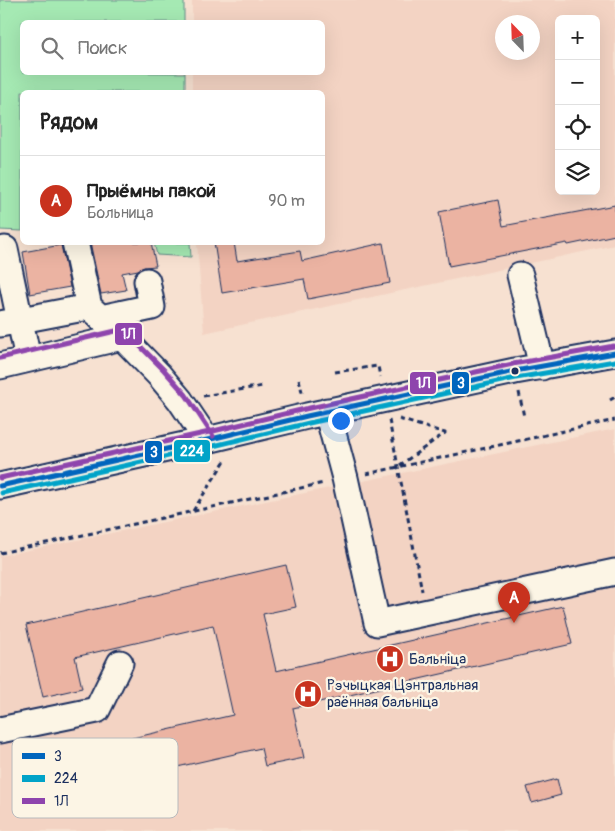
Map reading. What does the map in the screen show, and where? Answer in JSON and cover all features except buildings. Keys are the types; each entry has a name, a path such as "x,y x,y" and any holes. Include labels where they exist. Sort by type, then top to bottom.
{"street":[{"path":"76,245 95,312 159,375 180,400 207,440"},
{"path":"5,249 10,322 28,359"},
{"path":"520,275 542,367"},
{"path":"10,322 152,307 147,280"},
{"path":"0,366 122,337"},
{"path":"0,486 385,399 515,371 615,353"},
{"path":"327,412 346,478 377,623 615,572"},
{"path":"0,730 97,710 120,663"}],"path":[{"path":"335,372 378,366 423,596"},
{"path":"180,400 263,386"},
{"path":"610,400 615,397"},
{"path":"0,553 615,420"}],"shaded area":[{"path":"192,0 615,0 615,245 204,333 197,245 325,245 325,90 192,90 192,75 325,75 325,20 192,20"},
{"name":"Рэчыцкая Цэнтральная раённая бальніца","path":"615,429 615,831 0,831 0,556"}],"green space":[{"path":"0,0 184,0 184,20 20,20 20,75 185,75 185,90 20,90 20,231 0,230"},
{"path":"154,245 190,245 191,257 157,255"}],"transit line":[{"name":"1Л","path":"0,358 124,330 186,395 213,436"},
{"name":"1Л","path":"0,478 513,364 614,346"},
{"name":"3","path":"0,486 515,371 615,353"},
{"name":"224","path":"2,493 516,378 615,361"}],"place":[{"name":"Прыёмны пакой","path":"514,623"},
{"name":"Бальніца","path":"390,659"},
{"name":"Рэчыцкая Цэнтральная раённая бальніца","path":"308,694"}]}
